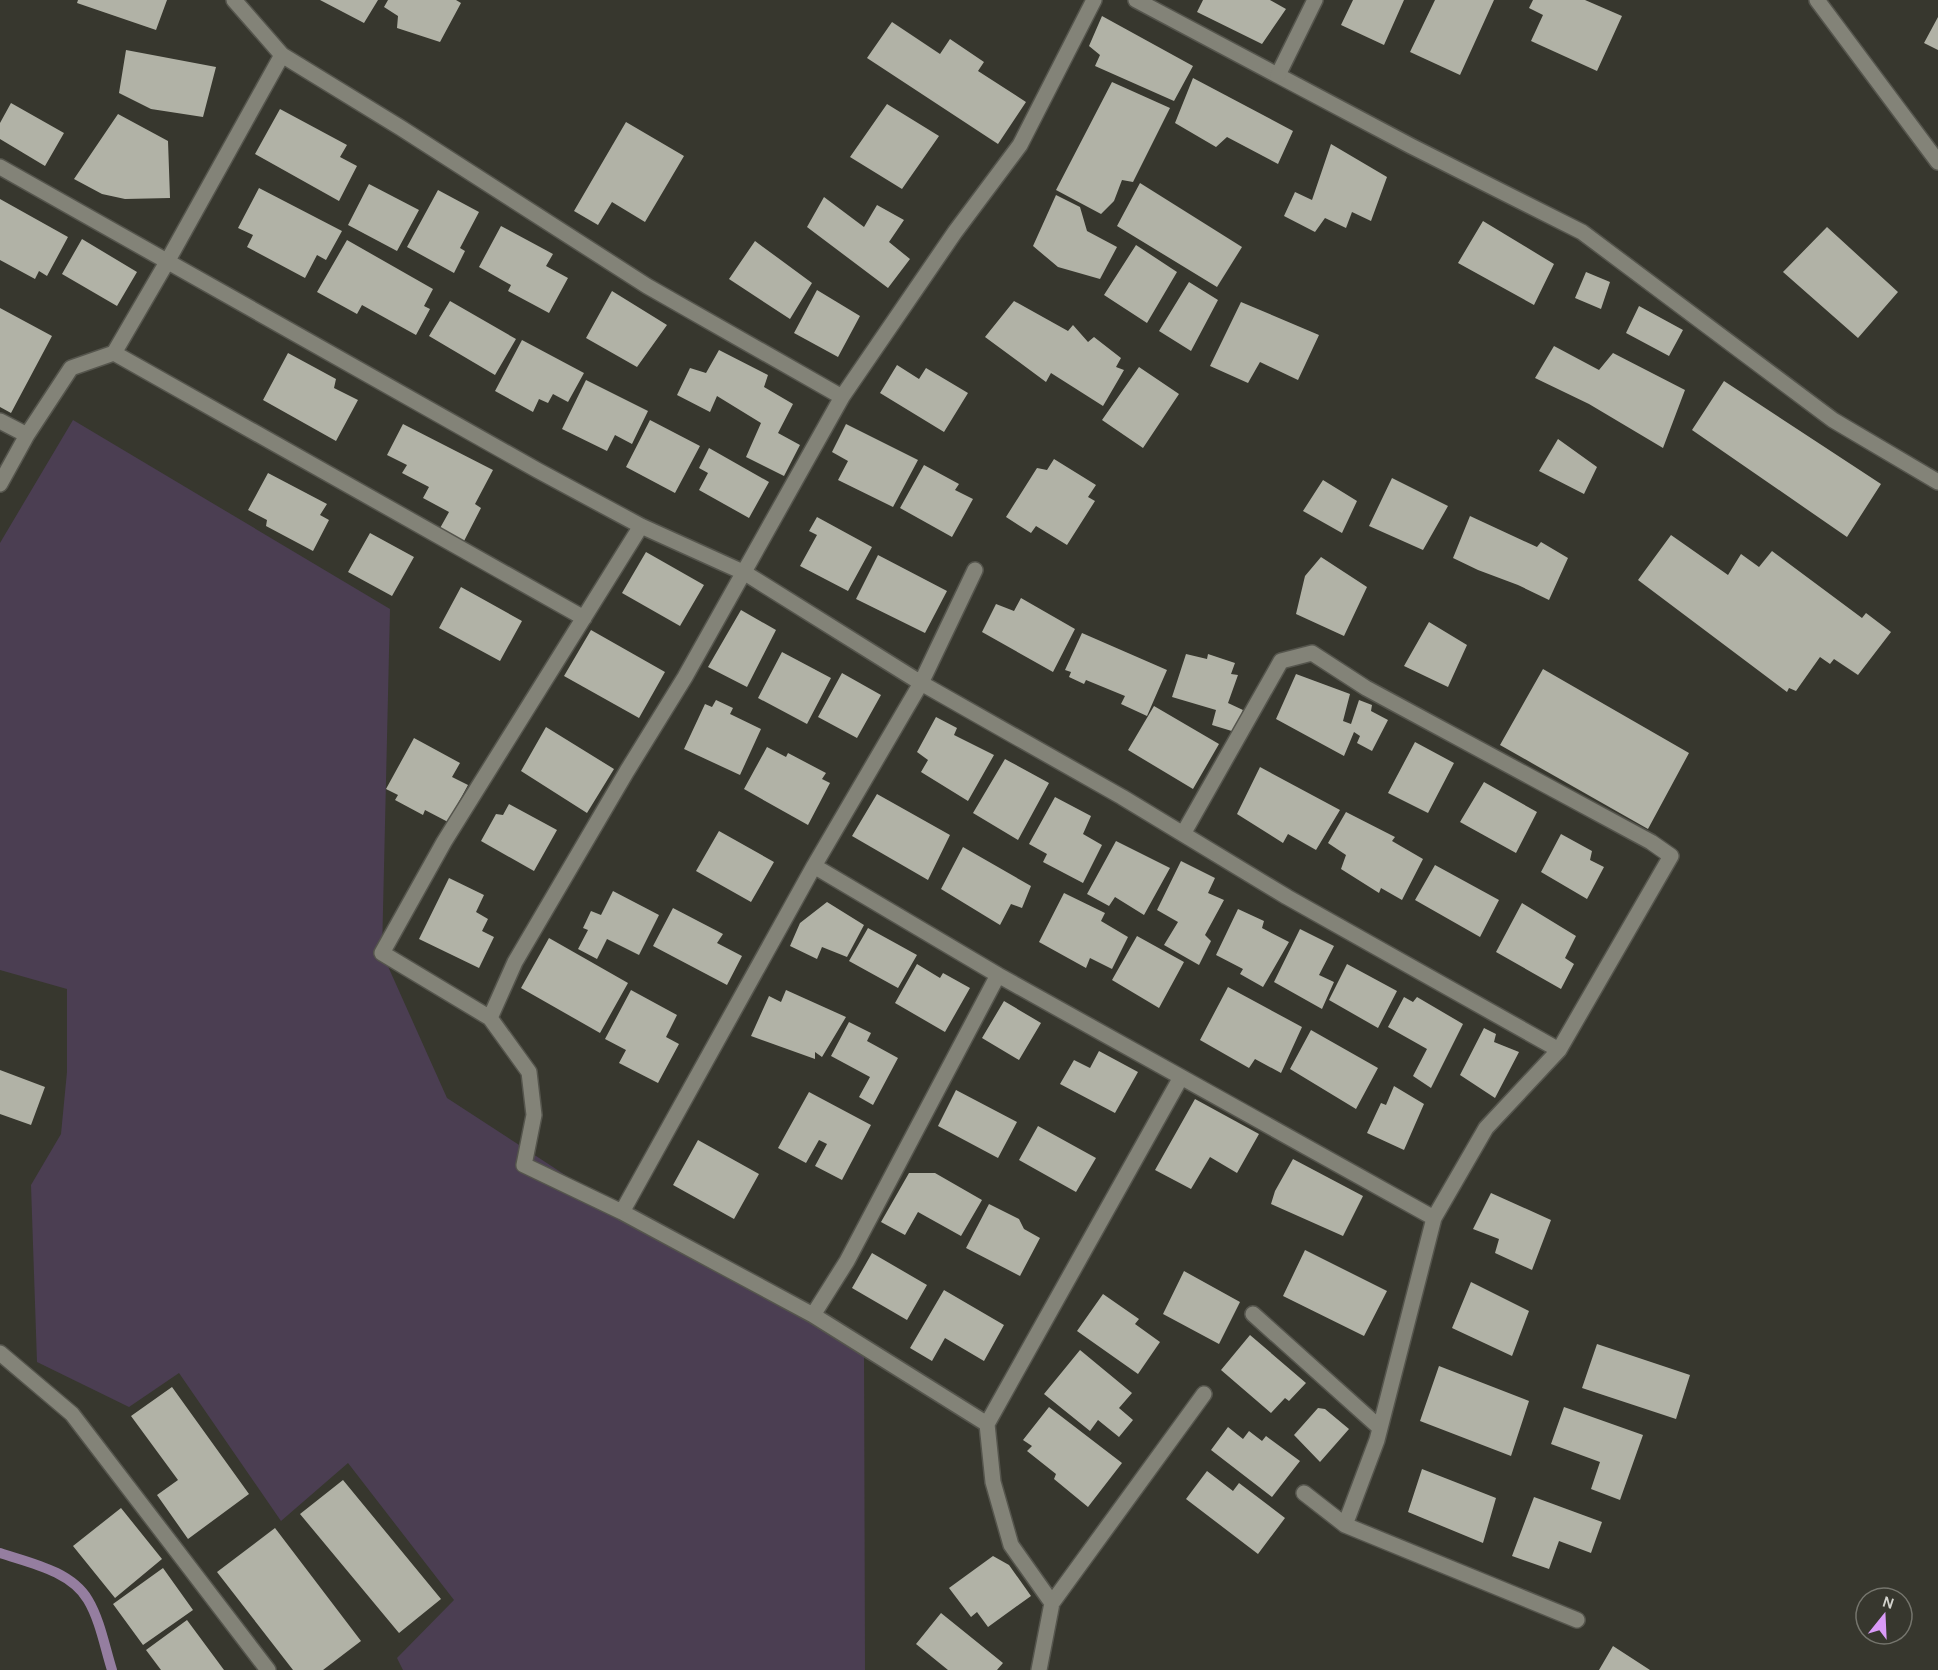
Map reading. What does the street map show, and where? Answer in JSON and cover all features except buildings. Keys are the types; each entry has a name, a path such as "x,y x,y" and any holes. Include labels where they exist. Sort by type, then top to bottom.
{"street":[{"path":"234,0 282,55 401,128 647,286 843,397"},
{"path":"490,1018 514,962 685,677 843,397 955,232 1020,145 1094,0"},
{"path":"1136,0 1411,146 1582,232 1833,420 1938,482"},
{"path":"1278,75 1315,0"},
{"path":"1817,0 1938,162"},
{"path":"0,484 27,435 71,368 114,353 282,55"},
{"path":"0,167 537,470 641,526 745,573 921,683 1122,797 1287,897 1559,1050"},
{"path":"114,353 584,618"},
{"path":"0,421 27,435"},
{"path":"641,526 444,842 382,952 490,1018 529,1072 534,1115 524,1165 622,1212 813,1316 987,1424"},
{"path":"622,1212 814,866 921,683 975,570"},
{"path":"1183,834 1281,661 1312,653 1366,688 1651,842 1671,856 1559,1050 1486,1128 1434,1218 1380,1428 1345,1525"},
{"path":"814,866 1180,1079 1434,1218"},
{"path":"813,1316 847,1261 998,975"},
{"path":"1052,1603 1011,1545 993,1482 987,1424 1180,1079"},
{"path":"1253,1314 1380,1428"},
{"path":"0,1353 72,1414 268,1670"},
{"path":"1039,1670 1052,1603 1204,1394"},
{"path":"1305,1493 1345,1525 1577,1620"}],"shaded area":[{"path":"73,420 390,609 382,953 447,1098 622,1212 864,1347 865,1670 403,1670 397,1658 454,1600 348,1463 281,1521 179,1373 129,1407 37,1362 31,1185 61,1134 67,1072 67,989 0,970 0,543"}],"waterway":[{"path":"0,1553 49,1569 81,1590 96,1616 112,1670"}]}
